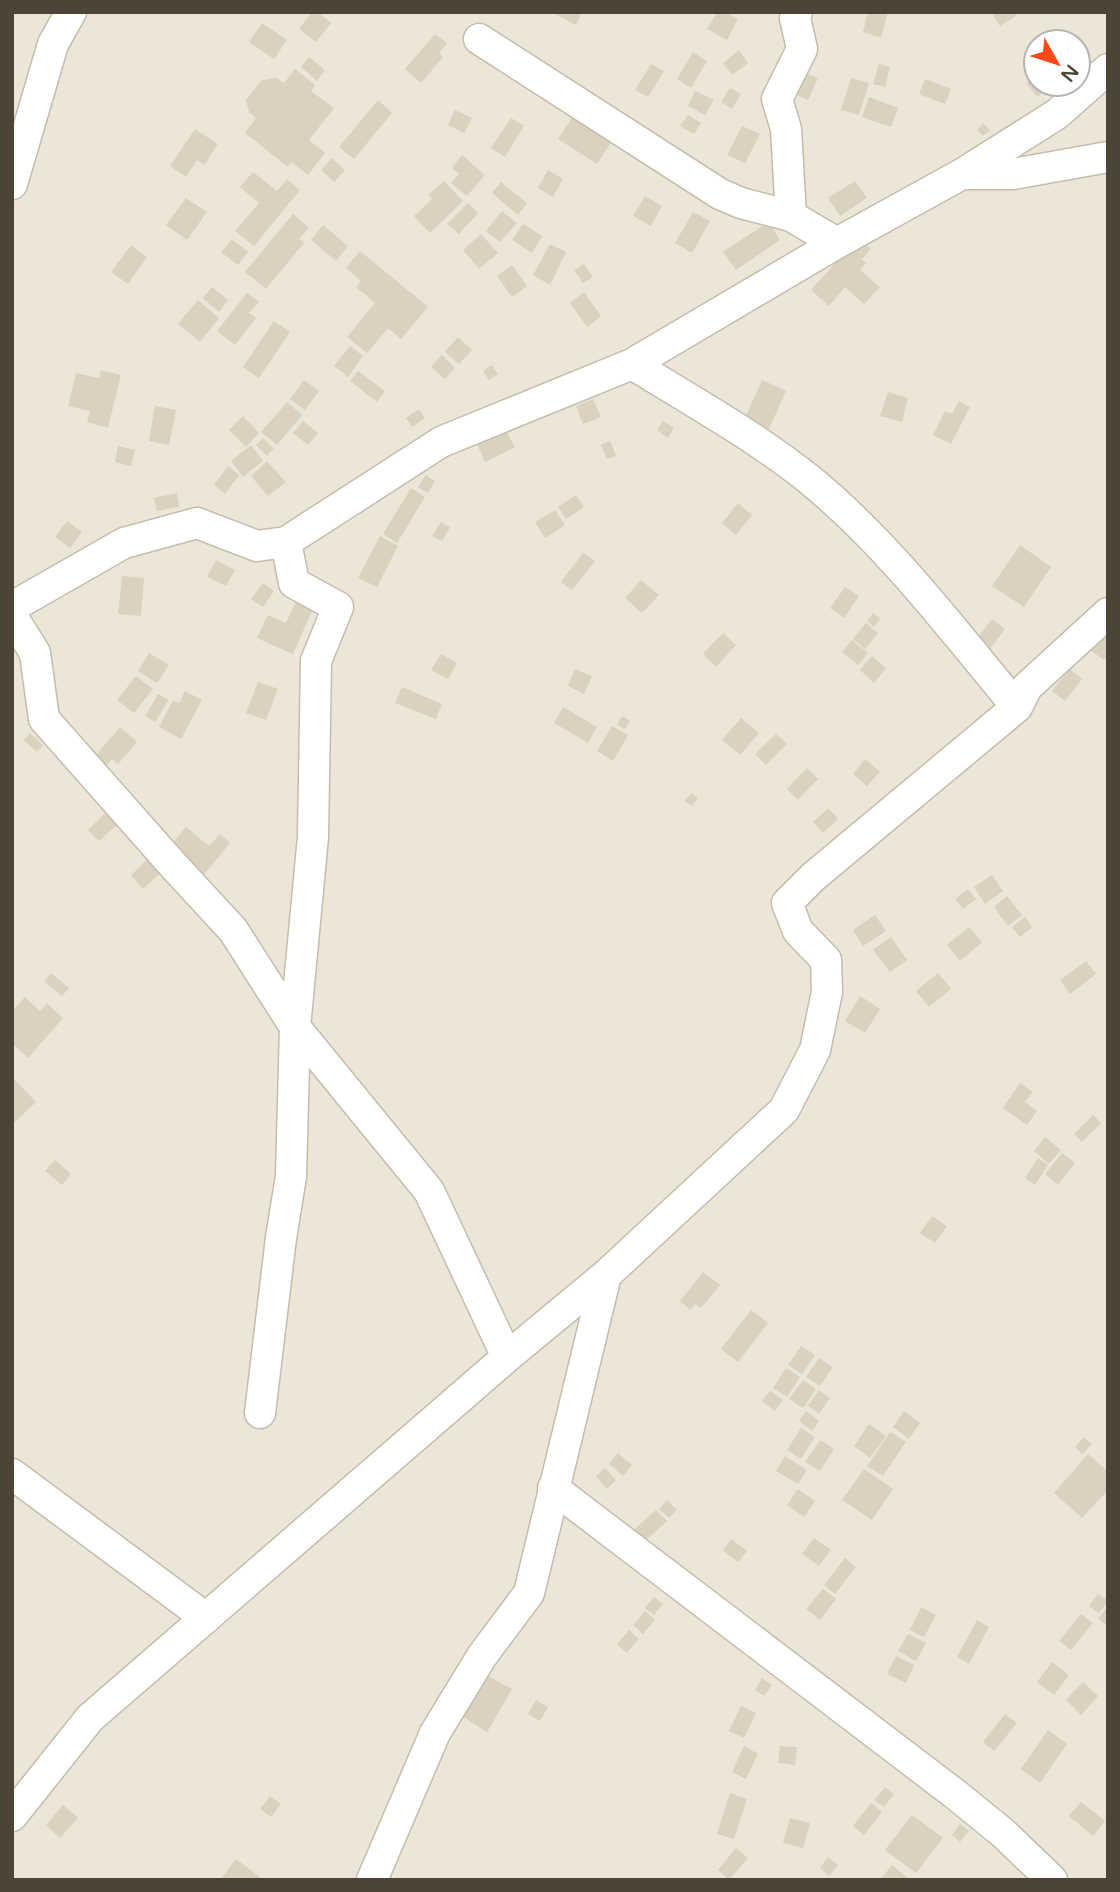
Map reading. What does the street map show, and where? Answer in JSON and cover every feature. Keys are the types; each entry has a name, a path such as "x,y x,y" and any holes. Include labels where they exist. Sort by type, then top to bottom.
{"street":[{"path":"12,184 53,44 71,12"},
{"path":"790,216 786,129 777,99 802,49 795,19 797,12"},
{"path":"479,39 720,194 741,203 790,216 837,243"},
{"path":"12,607 124,543 197,523 257,545 286,542 441,442 632,364 837,243 962,174 1057,114 1108,69"},
{"path":"962,174 1013,174 1108,156"},
{"path":"632,364 751,438 809,480 861,527 1017,707"},
{"path":"260,1413 281,1238 292,1176 295,1027 313,837 316,661 338,607 294,583 286,542"},
{"path":"12,1816 90,1718 507,1357 606,1275 784,1110 815,1050 827,992 825,960 798,931 787,903 823,869 1017,707 1027,687 1108,613"},
{"path":"12,617 35,653 44,719 233,930 295,1027 429,1191 507,1357"},
{"path":"372,1880 435,1734 482,1656 529,1593 606,1275"},
{"path":"12,1474 206,1618"},
{"path":"553,1488 955,1794 1003,1833 1052,1880"}],"shaded area":[{"path":"12,12 1108,12 1108,1880 12,1880"}],"building":[{"path":"312,12 318,12 331,23 316,42 299,29"},
{"path":"551,12 582,12 576,25"},
{"path":"717,12 725,12 738,19 727,40 707,29"},
{"path":"868,12 888,12 881,38 863,32"},
{"path":"991,12 1014,12 1016,16 1000,26"},
{"path":"262,23 287,40 274,59 249,42"},
{"path":"435,34 447,43 439,53 443,57 421,83 405,69"},
{"path":"739,50 748,63 732,75 723,63"},
{"path":"693,52 707,61 691,88 677,79"},
{"path":"309,57 325,70 317,81 301,67"},
{"path":"651,64 664,71 648,97 635,90"},
{"path":"879,64 890,67 885,87 873,84"},
{"path":"295,69 315,85 311,91 334,108 309,140 325,153 308,175 291,162 288,167 245,133 256,118 249,112 246,100 262,80 277,78 284,83"},
{"path":"802,71 818,78 808,100 792,93"},
{"path":"851,78 869,83 859,115 841,110"},
{"path":"925,79 951,89 945,104 919,94"},
{"path":"730,88 741,94 732,109 721,102"},
{"path":"695,91 714,100 705,115 688,106"},
{"path":"869,97 898,108 891,127 862,117"},
{"path":"378,100 392,113 354,159 339,147"},
{"path":"455,110 472,118 464,133 448,125"},
{"path":"688,115 701,123 694,134 680,126"},
{"path":"573,116 612,141 597,164 558,139"},
{"path":"511,118 524,126 505,157 491,148"},
{"path":"983,123 990,130 983,136 977,130"},
{"path":"742,126 760,134 745,163 727,155"},
{"path":"195,129 218,144 204,165 197,160 186,177 170,166"},
{"path":"462,155 485,175 467,196 451,183 459,174 452,168"},
{"path":"332,158 345,170 334,182 321,170"},
{"path":"548,170 563,179 553,197 538,188"},
{"path":"253,172 277,191 287,179 300,190 254,246 235,231 259,203 240,187"},
{"path":"444,181 463,201 430,233 414,216 432,199 428,195"},
{"path":"855,181 867,198 840,216 828,198"},
{"path":"501,182 527,203 518,215 492,193"},
{"path":"645,196 662,206 651,226 633,216"},
{"path":"186,198 207,212 187,240 166,225"},
{"path":"468,203 478,213 459,234 447,224"},
{"path":"502,211 517,223 500,242 486,231"},
{"path":"693,212 710,221 692,253 675,243"},
{"path":"293,214 309,228 299,239 304,243 266,289 245,272"},
{"path":"768,222 780,240 736,270 723,252"},
{"path":"523,224 542,236 532,253 512,240"},
{"path":"323,225 348,246 336,261 311,240"},
{"path":"481,234 498,253 479,269 463,250"},
{"path":"858,238 871,249 862,259 866,263 860,270 880,287 864,304 845,287 829,306 811,290"},
{"path":"232,239 248,252 238,265 221,252"},
{"path":"550,244 566,252 550,285 533,275"},
{"path":"131,245 147,257 128,284 111,272"},
{"path":"360,251 428,307 401,339 388,328 367,353 347,337 375,303 356,287 361,281 346,268"},
{"path":"584,264 593,277 583,283 574,270"},
{"path":"512,265 527,286 512,297 497,276"},
{"path":"212,287 228,300 219,312 203,298"},
{"path":"584,292 601,316 587,327 570,303"},
{"path":"247,293 259,302 249,313 256,318 235,345 217,331"},
{"path":"198,300 219,318 200,342 178,324"},
{"path":"274,321 290,332 259,378 243,367"},
{"path":"458,337 472,350 459,364 445,352"},
{"path":"350,346 363,356 348,377 334,366"},
{"path":"442,355 455,368 445,379 431,367"},
{"path":"492,365 498,374 489,380 483,371"},
{"path":"101,370 121,375 108,428 87,422 90,411 68,406 76,373 99,378"},
{"path":"358,371 385,391 377,402 350,381"},
{"path":"304,380 319,391 305,410 290,399"},
{"path":"762,380 786,391 769,429 745,418"},
{"path":"888,392 908,398 902,422 880,416"},
{"path":"593,399 601,417 583,424 576,406"},
{"path":"959,401 970,407 951,444 933,435 945,411 952,414"},
{"path":"287,402 302,415 277,445 261,432"},
{"path":"155,406 176,410 169,445 149,441"},
{"path":"419,409 425,418 412,427 406,418"},
{"path":"243,416 259,433 246,447 229,430"},
{"path":"303,421 318,433 308,445 293,433"},
{"path":"663,421 674,428 668,438 657,430"},
{"path":"505,429 515,447 485,462 476,442"},
{"path":"263,438 274,449 267,456 256,445"},
{"path":"610,441 616,456 607,459 601,445"},
{"path":"251,445 263,461 243,477 231,461"},
{"path":"118,446 135,450 131,466 115,462"},
{"path":"267,461 286,482 268,496 251,476"},
{"path":"228,466 239,475 225,494 214,485"},
{"path":"426,475 435,481 428,493 418,487"},
{"path":"411,488 425,497 397,543 383,534"},
{"path":"177,493 179,507 157,511 154,498"},
{"path":"576,495 584,507 566,519 558,507"},
{"path":"738,503 752,515 736,535 722,523"},
{"path":"555,510 565,525 545,538 535,522"},
{"path":"67,521 82,532 70,548 55,537"},
{"path":"441,522 450,527 442,541 432,536"},
{"path":"380,536 398,546 377,587 358,578"},
{"path":"1020,545 1051,567 1024,607 992,586"},
{"path":"583,553 595,561 572,590 561,582"},
{"path":"216,560 235,570 226,586 207,577"},
{"path":"122,576 144,578 141,616 118,614"},
{"path":"641,580 659,595 642,613 625,598"},
{"path":"263,583 274,591 263,607 251,599"},
{"path":"845,587 859,596 844,618 830,608"},
{"path":"296,601 313,609 293,654 257,638 268,615 286,623"},
{"path":"873,613 880,619 874,627 867,621"},
{"path":"992,619 1005,629 990,649 976,640"},
{"path":"866,623 878,633 865,649 853,639"},
{"path":"1108,625 1108,655 1104,660 1090,650"},
{"path":"723,633 736,645 716,667 703,654"},
{"path":"852,640 868,653 858,665 842,652"},
{"path":"149,653 169,665 157,683 138,671"},
{"path":"441,654 457,663 448,679 431,670"},
{"path":"872,656 886,668 874,683 860,670"},
{"path":"575,669 592,676 584,694 568,686"},
{"path":"1070,669 1082,679 1065,701 1052,691"},
{"path":"136,676 153,689 134,713 117,700"},
{"path":"258,682 278,689 266,720 246,713"},
{"path":"402,687 442,704 436,719 395,703"},
{"path":"185,691 202,700 181,739 159,727 173,700 179,703"},
{"path":"158,694 169,700 155,722 145,716"},
{"path":"563,707 597,727 588,743 554,723"},
{"path":"622,716 630,721 625,729 617,725"},
{"path":"741,718 759,733 740,755 722,740"},
{"path":"612,726 628,735 613,761 597,751"},
{"path":"120,727 137,742 118,764 112,759 101,772 90,762"},
{"path":"30,733 43,745 37,752 24,740"},
{"path":"776,734 787,744 766,765 755,754"},
{"path":"865,759 880,772 867,786 853,774"},
{"path":"807,768 818,779 798,800 787,789"},
{"path":"691,793 698,798 692,806 685,801"},
{"path":"110,808 122,820 99,841 88,830"},
{"path":"828,808 838,819 823,833 813,822"},
{"path":"186,827 209,846 220,834 230,843 203,876 169,847"},
{"path":"154,853 167,867 143,889 131,875"},
{"path":"992,875 1003,891 985,904 974,887"},
{"path":"968,889 976,899 963,909 955,899"},
{"path":"1007,896 1022,915 1008,926 994,907"},
{"path":"875,915 886,931 863,946 853,930"},
{"path":"1025,917 1032,927 1020,937 1012,927"},
{"path":"969,927 982,942 960,961 947,945"},
{"path":"891,937 907,960 890,972 873,950"},
{"path":"1086,961 1096,974 1070,994 1060,980"},
{"path":"51,973 69,988 62,996 44,981"},
{"path":"938,973 951,989 929,1007 916,991"},
{"path":"860,996 880,1009 865,1033 845,1021"},
{"path":"25,997 40,1011 47,1003 63,1018 28,1058 12,1043 12,1011"},
{"path":"12,1077 36,1102 15,1122 12,1119"},
{"path":"1020,1083 1033,1092 1025,1102 1037,1111 1027,1125 1003,1108"},
{"path":"1093,1115 1101,1123 1082,1142 1074,1134"},
{"path":"1045,1137 1061,1150 1049,1164 1034,1151"},
{"path":"1062,1153 1075,1163 1058,1185 1045,1174"},
{"path":"1038,1158 1048,1165 1035,1185 1025,1178"},
{"path":"55,1160 71,1174 62,1185 45,1171"},
{"path":"932,1216 947,1226 935,1243 920,1233"},
{"path":"703,1272 720,1285 701,1308 695,1304 690,1310 680,1301"},
{"path":"751,1310 768,1323 738,1362 721,1349"},
{"path":"801,1346 815,1355 802,1374 788,1365"},
{"path":"819,1358 833,1367 820,1386 806,1377"},
{"path":"786,1368 800,1377 787,1397 773,1388"},
{"path":"803,1380 816,1389 803,1408 789,1399"},
{"path":"819,1390 830,1398 819,1414 808,1406"},
{"path":"770,1391 783,1400 775,1411 762,1401"},
{"path":"806,1411 819,1421 812,1431 799,1421"},
{"path":"904,1411 920,1423 909,1439 893,1427"},
{"path":"869,1424 886,1436 870,1458 854,1446"},
{"path":"801,1428 815,1437 801,1459 787,1450"},
{"path":"890,1432 906,1442 883,1476 867,1466"},
{"path":"1084,1437 1092,1444 1083,1454 1075,1447"},
{"path":"820,1440 834,1449 820,1471 805,1462"},
{"path":"618,1453 632,1465 623,1476 609,1464"},
{"path":"1088,1454 1108,1472 1108,1490 1082,1518 1054,1493"},
{"path":"785,1456 807,1470 798,1484 776,1471"},
{"path":"605,1468 616,1480 607,1489 596,1476"},
{"path":"864,1469 893,1489 872,1520 842,1500"},
{"path":"798,1489 815,1501 804,1517 787,1505"},
{"path":"667,1500 677,1510 669,1518 659,1509"},
{"path":"656,1510 667,1521 646,1540 635,1529"},
{"path":"814,1538 831,1550 819,1566 802,1554"},
{"path":"731,1539 747,1551 738,1562 723,1550"},
{"path":"845,1558 856,1567 835,1594 824,1585"},
{"path":"823,1589 836,1599 820,1620 806,1609"},
{"path":"1098,1594 1108,1601 1099,1613 1089,1606"},
{"path":"654,1597 663,1604 654,1615 645,1608"},
{"path":"1108,1606 1108,1626 1098,1619"},
{"path":"921,1607 936,1615 924,1637 910,1630"},
{"path":"645,1611 655,1620 643,1634 633,1625"},
{"path":"1081,1614 1093,1623 1071,1650 1059,1641"},
{"path":"977,1620 989,1627 969,1664 957,1657"},
{"path":"629,1630 639,1639 627,1653 617,1644"},
{"path":"908,1634 926,1643 916,1661 898,1651"},
{"path":"896,1656 914,1665 906,1683 887,1674"},
{"path":"1052,1662 1069,1675 1054,1695 1037,1682"},
{"path":"488,1676 512,1689 487,1732 463,1717"},
{"path":"762,1678 772,1685 764,1696 755,1690"},
{"path":"1083,1682 1098,1696 1081,1715 1066,1700"},
{"path":"536,1700 548,1707 540,1721 528,1714"},
{"path":"741,1706 756,1713 744,1738 729,1731"},
{"path":"1005,1714 1017,1723 994,1751 983,1742"},
{"path":"1048,1730 1067,1744 1040,1783 1021,1769"},
{"path":"744,1746 758,1754 746,1779 732,1772"},
{"path":"780,1746 797,1747 795,1765 778,1763"},
{"path":"885,1787 894,1794 884,1807 874,1800"},
{"path":"730,1793 747,1799 734,1839 717,1834"},
{"path":"270,1796 281,1804 271,1817 260,1809"},
{"path":"1081,1802 1105,1821 1093,1836 1069,1816"},
{"path":"871,1803 882,1812 864,1835 853,1826"},
{"path":"63,1805 78,1818 60,1838 46,1825"},
{"path":"912,1815 943,1838 916,1873 885,1850"},
{"path":"790,1818 810,1823 803,1848 783,1843"},
{"path":"960,1824 969,1831 960,1842 952,1835"},
{"path":"736,1848 748,1858 729,1880 718,1870"},
{"path":"828,1857 838,1865 829,1876 820,1868"},
{"path":"236,1859 264,1880 220,1880"},
{"path":"892,1865 910,1880 880,1880"}]}
